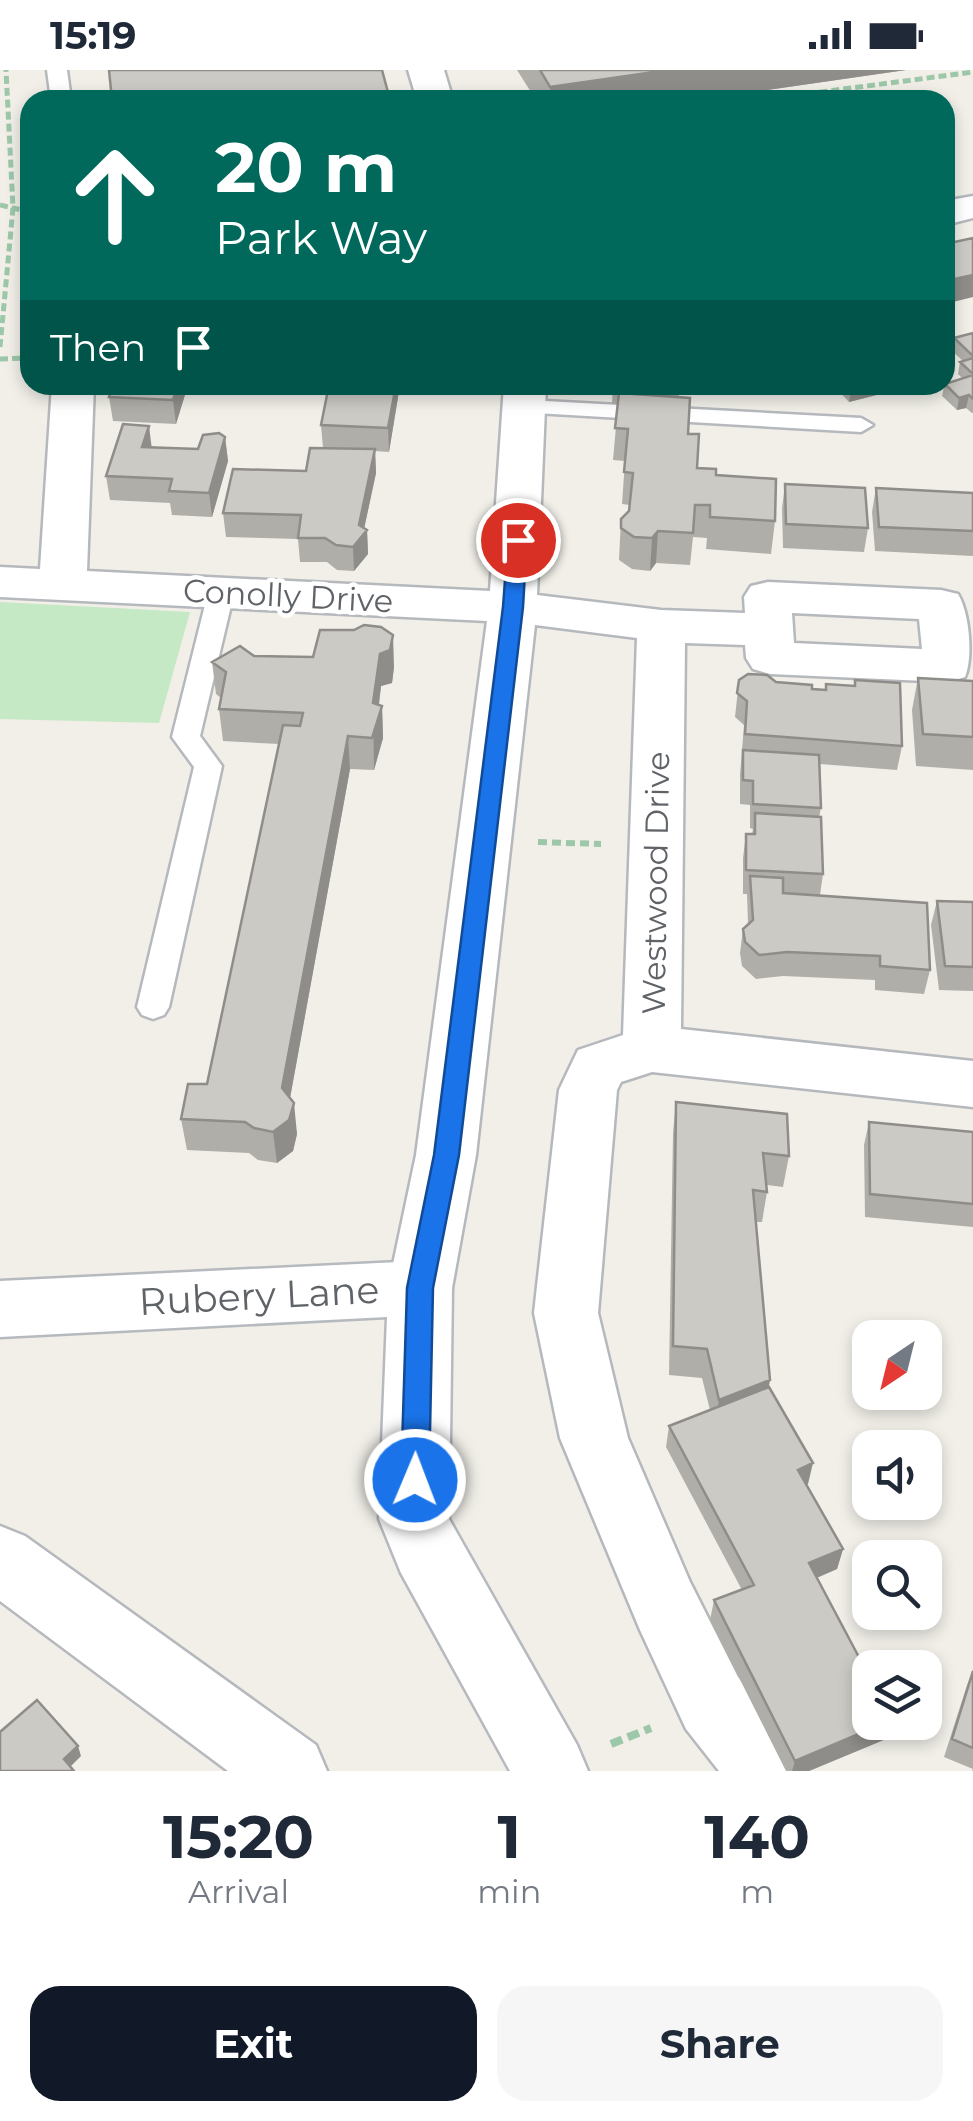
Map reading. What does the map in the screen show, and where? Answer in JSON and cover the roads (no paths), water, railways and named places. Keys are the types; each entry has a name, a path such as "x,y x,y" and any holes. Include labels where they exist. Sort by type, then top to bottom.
{"street":[{"path":"63,585 73,395"},
{"path":"420,1288 446,1155 513,607 525,396"},
{"name":"Conolly Drive","path":"0,582 513,607"},
{"path":"513,607 661,626 769,630"},
{"name":"Westwood Drive","path":"661,626 652,1048 599,1066 588,1090 566,1312 594,1438 664,1606 712,1702 766,1771"},
{"path":"652,1048 973,1084"},
{"name":"Rubery Lane","path":"0,1308 420,1288 414,1518 426,1550 550,1770"},
{"path":"0,1559 290,1771"}],"lane":[{"path":"525,396 861,425"},
{"path":"153,1007 208,766 186,737 221,593"}]}
